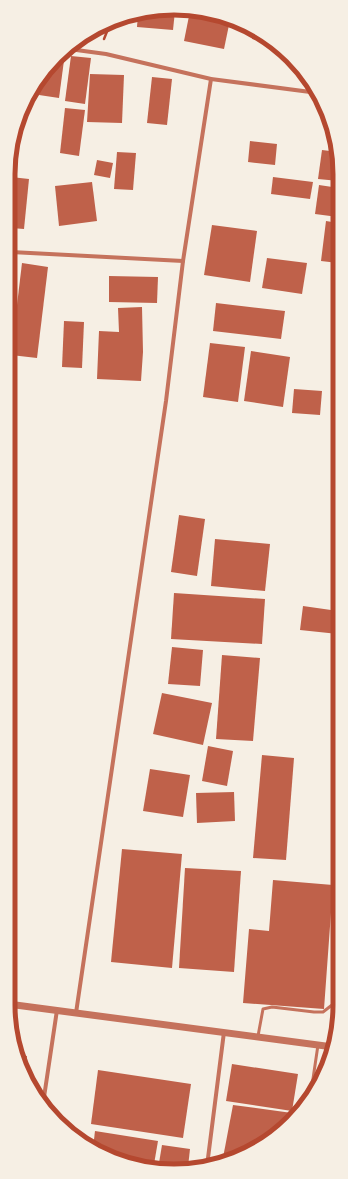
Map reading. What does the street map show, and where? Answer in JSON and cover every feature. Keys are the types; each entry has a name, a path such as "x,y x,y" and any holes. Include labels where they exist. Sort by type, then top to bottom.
{"street":[{"path":"76,49 106,54 211,79 309,90"},
{"path":"76,1013 166,401 183,261 211,79"},
{"path":"15,252 183,261"},
{"path":"15,1005 328,1046"},
{"path":"44,1096 57,1010"},
{"path":"208,1158 224,1032"}],"lane":[{"path":"258,1037 263,1008 272,1006 323,1012 333,1004"},
{"path":"312,1083 318,1045"}],"building":[{"path":"175,15 173,30 137,27 138,19 153,16"},
{"path":"189,15 215,20 229,25 224,49 184,41"},
{"path":"253,35 260,41 252,39"},
{"path":"71,56 91,58 85,104 65,101"},
{"path":"64,60 59,98 39,95 40,89 48,77"},
{"path":"90,74 124,75 122,123 87,122"},
{"path":"152,77 172,79 167,125 147,123"},
{"path":"65,108 85,110 79,156 60,153"},
{"path":"250,141 277,144 275,165 248,162"},
{"path":"322,150 332,151 333,180 318,179"},
{"path":"117,152 136,153 133,190 114,189"},
{"path":"97,160 113,163 110,178 94,175"},
{"path":"15,177 29,179 24,229 15,228"},
{"path":"273,177 313,182 310,199 271,194"},
{"path":"92,182 97,221 59,226 55,186"},
{"path":"319,185 333,187 333,216 315,214"},
{"path":"326,221 333,222 333,262 321,261"},
{"path":"212,225 257,231 250,282 204,275"},
{"path":"267,258 307,263 302,294 262,288"},
{"path":"22,263 48,267 37,358 15,355 15,322"},
{"path":"109,276 158,277 157,303 109,302"},
{"path":"216,303 285,311 281,339 213,331"},
{"path":"142,307 143,352 141,381 97,379 99,331 119,332 118,308"},
{"path":"64,321 84,322 82,368 62,367"},
{"path":"210,343 245,347 238,402 203,397"},
{"path":"251,351 290,357 283,407 244,401"},
{"path":"294,389 322,391 320,415 292,413"},
{"path":"179,515 205,519 197,576 171,572"},
{"path":"215,539 270,544 265,591 211,586"},
{"path":"174,593 265,599 262,644 171,639"},
{"path":"303,606 333,610 333,633 300,630"},
{"path":"172,647 203,650 200,686 168,684"},
{"path":"222,655 260,658 253,741 216,739"},
{"path":"162,693 212,703 203,745 153,734"},
{"path":"208,746 233,751 227,786 202,781"},
{"path":"262,755 294,758 286,860 253,858"},
{"path":"150,769 190,775 183,817 143,811"},
{"path":"234,792 235,821 197,823 196,793"},
{"path":"122,849 182,854 172,968 111,962"},
{"path":"185,868 241,871 234,972 179,968"},
{"path":"273,880 333,885 324,1009 243,1003 249,929 269,931"},
{"path":"23,1056 27,1056 26,1064"},
{"path":"232,1064 298,1074 292,1111 226,1101"},
{"path":"98,1070 191,1084 183,1138 91,1124"},
{"path":"233,1105 291,1113 279,1125 254,1143 223,1157"},
{"path":"95,1131 158,1141 154,1163 123,1156 94,1143"},
{"path":"162,1145 190,1149 188,1164 159,1164"}]}
